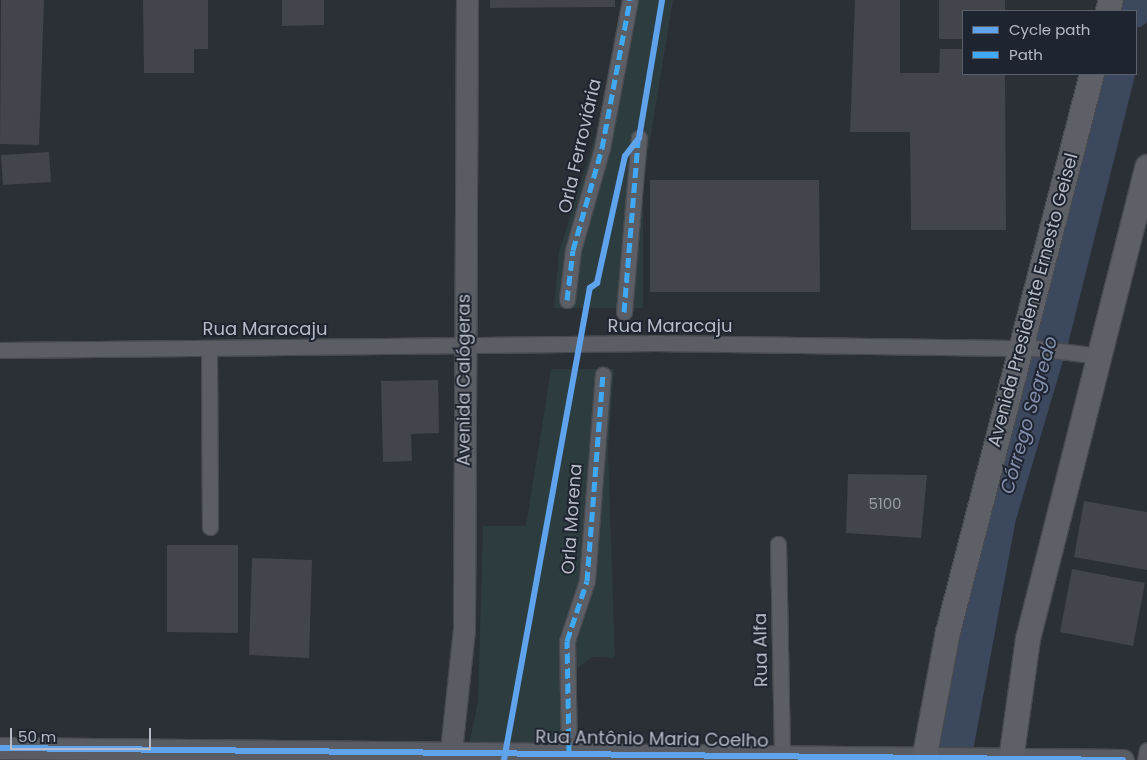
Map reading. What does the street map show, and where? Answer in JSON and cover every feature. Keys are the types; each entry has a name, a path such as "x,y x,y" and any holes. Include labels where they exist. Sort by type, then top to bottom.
{"main road":[{"name":"Avenida Presidente Ernesto Geisel","path":"924,758 948,632 1028,348 1092,75"},
{"path":"1005,758 1028,639 1091,355 1147,167"}],"street":[{"name":"Avenida Calógeras","path":"451,756 464,630 468,0"},
{"name":"Orla Ferroviária","path":"567,300 573,250 602,148 630,0"},
{"path":"624,312 638,138"},
{"name":"Rua Maracaju","path":"0,350 465,347 1028,348 1091,355"},
{"path":"209,348 210,527"},
{"name":"Orla Morena","path":"569,753 567,641 588,581 603,375"},
{"name":"Rua Alfa","path":"778,544 782,756"},
{"name":"Rua Antônio Maria Coelho","path":"0,748 451,756 540,756 569,753 630,757 782,756 924,758 951,756 1123,760"},
{"path":"1145,760 1147,750"}],"shaded area":[{"path":"622,0 673,0 643,182 643,308 554,308 559,252 597,130"},
{"path":"551,369 614,369 608,449 615,658 593,657 573,671 573,719 551,760 466,760 478,701 483,526 526,526"}],"building":[{"path":"1,0 44,0 39,145 0,144"},
{"path":"143,0 208,0 208,49 194,49 194,73 144,73"},
{"path":"282,0 324,0 324,25 282,26"},
{"path":"490,0 615,0 615,7 490,8"},
{"path":"855,0 900,0 900,73 939,73 940,49 962,49 962,75 1005,75 1006,230 911,230 910,132 850,132"},
{"path":"939,0 1005,0 1005,10 962,10 962,39 939,39"},
{"path":"49,152 51,182 3,185 1,155"},
{"path":"650,180 819,180 820,292 650,292"},
{"path":"438,380 439,433 411,434 412,461 383,462 381,381"},
{"path":"848,474 927,475 921,538 846,533"},
{"path":"1084,501 1147,512 1147,570 1074,557"},
{"path":"167,545 238,545 238,633 167,632"},
{"path":"252,558 312,560 309,658 249,655"},
{"path":"1072,569 1145,583 1133,646 1060,632"}],"waterway":[{"name":"Córrego Segredo","path":"1134,10 1137,0"},
{"name":"Córrego Segredo","path":"954,760 999,517 1051,342 1118,75"}],"marked path":[{"path":"567,300 573,250 602,148 630,0"},
{"path":"624,312 638,141"},
{"path":"569,753 567,641 587,581 603,375"}],"cycle path":[{"path":"504,760 590,288 597,283 625,156 639,138 662,0"},
{"path":"0,748 1123,760"}]}
